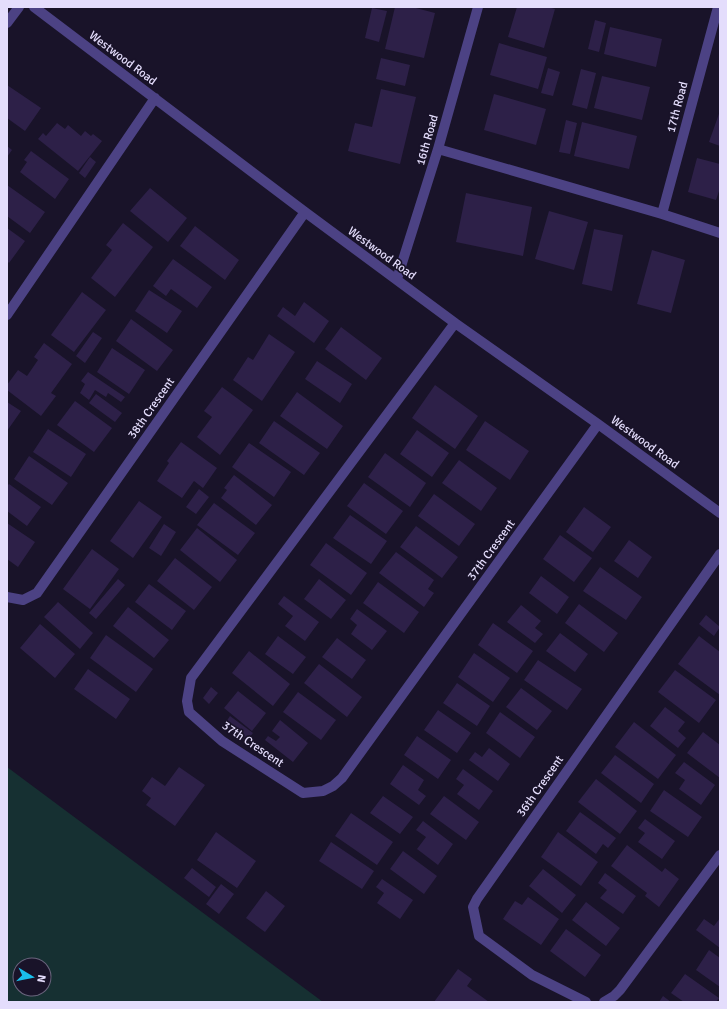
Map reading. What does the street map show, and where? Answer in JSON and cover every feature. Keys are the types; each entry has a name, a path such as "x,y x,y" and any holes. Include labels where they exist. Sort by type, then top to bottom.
{"street":[{"path":"7,23 19,7"},
{"name":"Westwood Road","path":"34,7 305,212 455,323 598,424 720,513"},
{"name":"16th Road","path":"397,279 438,149 478,7"},
{"name":"17th Road","path":"662,214 718,7"},
{"path":"7,315 155,98"},
{"path":"438,149 662,214 720,233"},
{"name":"38th Crescent","path":"7,597 23,600 37,593 305,212"},
{"name":"37th Crescent","path":"455,323 191,678 187,701 189,712 222,741 303,793 323,791 333,786 346,771 598,424"},
{"name":"36th Crescent","path":"586,1002 532,975 479,936 473,907 476,899 720,554"},
{"path":"604,1002 620,990 720,855"}],"green space":[{"path":"7,767 323,1002 7,1002"}],"building":[{"path":"395,7 412,7 435,13 424,58 385,49"},
{"path":"517,7 548,7 555,9 544,48 508,37"},
{"path":"372,8 387,11 379,42 365,38"},
{"path":"595,20 606,23 599,52 588,49"},
{"path":"610,27 662,39 656,67 604,54"},
{"path":"499,43 547,57 538,89 490,75"},
{"path":"381,58 410,65 405,86 376,79"},
{"path":"548,68 560,72 553,96 541,93"},
{"path":"581,69 596,73 587,109 572,105"},
{"path":"602,76 650,87 642,120 594,108"},
{"path":"7,85 41,108 25,131 7,118"},
{"path":"381,89 416,97 400,164 348,151 355,123 372,127"},
{"path":"494,94 546,109 536,145 484,130"},
{"path":"720,111 720,146 709,142"},
{"path":"566,120 577,123 570,154 559,152"},
{"path":"582,122 637,136 629,169 574,156"},
{"path":"57,123 65,129 68,125 81,136 85,131 91,136 93,134 102,141 78,171 38,139 43,133 46,136"},
{"path":"7,146 12,150 7,157"},
{"path":"31,151 69,179 55,199 20,172 27,162 24,160"},
{"path":"90,157 96,162 85,178 79,173"},
{"path":"697,158 720,164 720,188 716,200 688,192"},
{"path":"7,185 45,212 30,233 7,216"},
{"path":"150,188 187,218 168,242 130,211"},
{"path":"466,193 532,207 523,256 456,242"},
{"path":"549,211 588,222 574,270 535,259"},
{"path":"123,223 153,247 115,297 91,278 112,250 106,245"},
{"path":"195,226 239,260 225,280 180,246"},
{"path":"7,228 25,241 9,263 7,261"},
{"path":"594,229 623,235 612,291 582,284"},
{"path":"652,250 685,260 671,313 637,304"},
{"path":"173,259 212,287 197,308 171,289 166,296 153,286"},
{"path":"149,290 182,311 167,333 135,311"},
{"path":"82,292 106,310 74,352 51,335"},
{"path":"304,302 329,321 314,343 277,316 283,307 295,316"},
{"path":"131,319 173,350 157,371 116,341"},
{"path":"341,327 382,358 366,380 325,349"},
{"path":"93,332 102,338 85,363 76,356"},
{"path":"269,334 295,352 262,401 233,380 248,357 253,360"},
{"path":"44,343 72,364 51,393 56,396 41,416 7,390 7,385 18,370 27,376 38,360 34,357"},
{"path":"112,348 145,370 129,394 97,372"},
{"path":"317,361 352,384 340,403 305,379"},
{"path":"88,372 125,397 121,402 108,393 106,397 95,390 89,400 80,393 85,384 81,381"},
{"path":"435,385 478,416 455,449 412,418"},
{"path":"222,387 253,410 220,455 197,437 212,417 204,411"},
{"path":"297,392 343,426 327,449 280,416"},
{"path":"96,394 122,413 115,422 89,403"},
{"path":"75,401 112,428 94,452 57,425"},
{"path":"7,402 21,411 7,431"},
{"path":"274,421 320,453 304,475 259,443"},
{"path":"485,421 529,451 510,480 466,450"},
{"path":"48,429 86,454 71,477 33,452"},
{"path":"417,430 449,453 432,477 400,454"},
{"path":"181,442 217,468 203,488 194,481 182,498 157,481 169,463 167,461"},
{"path":"249,443 291,472 274,497 232,467"},
{"path":"385,453 426,483 410,507 368,477"},
{"path":"29,456 68,483 52,505 14,479"},
{"path":"459,460 497,488 481,511 442,483"},
{"path":"234,475 272,505 256,525 221,498 227,490 224,488"},
{"path":"364,483 403,511 386,534 347,506"},
{"path":"9,484 41,507 27,526 7,511 7,486"},
{"path":"199,489 209,497 196,514 186,507"},
{"path":"434,494 475,524 459,546 418,516"},
{"path":"139,501 162,517 133,558 110,541"},
{"path":"214,503 255,533 238,555 197,525"},
{"path":"584,507 611,527 593,552 566,532"},
{"path":"350,515 387,541 371,564 333,538"},
{"path":"7,523 35,542 18,567 7,559"},
{"path":"164,524 176,532 161,556 149,548"},
{"path":"416,526 458,557 442,578 400,547"},
{"path":"197,528 237,560 220,582 180,550"},
{"path":"560,535 592,558 574,582 543,559"},
{"path":"629,540 652,557 638,578 614,561"},
{"path":"326,543 367,573 351,595 310,565"},
{"path":"92,549 119,569 90,609 63,589"},
{"path":"396,552 434,580 428,589 434,593 424,607 379,573"},
{"path":"175,558 212,587 194,610 157,581"},
{"path":"600,567 642,597 626,620 583,591"},
{"path":"541,576 569,597 557,614 529,593"},
{"path":"118,579 125,585 96,619 89,613"},
{"path":"319,579 346,600 331,619 304,599"},
{"path":"378,582 419,612 404,633 363,603"},
{"path":"149,584 186,611 172,630 135,602"},
{"path":"284,596 319,622 305,641 285,626 293,616 278,604"},
{"path":"58,602 93,633 80,649 44,617"},
{"path":"579,604 618,633 604,652 565,623"},
{"path":"521,605 541,621 535,628 543,634 535,643 507,622"},
{"path":"128,607 169,640 154,658 113,626"},
{"path":"357,609 387,631 372,650 351,634 357,625 350,619"},
{"path":"706,615 720,627 714,636 699,624"},
{"path":"493,623 533,651 517,673 478,645"},
{"path":"40,624 75,654 55,678 20,648"},
{"path":"560,633 588,654 575,672 546,651"},
{"path":"106,635 153,669 136,692 90,658"},
{"path":"278,636 306,657 293,674 265,654"},
{"path":"699,636 720,652 720,695 678,664"},
{"path":"337,638 366,660 352,679 322,657"},
{"path":"249,651 290,684 273,706 232,673"},
{"path":"474,653 510,678 493,702 458,677"},
{"path":"538,660 582,689 567,710 524,680"},
{"path":"319,664 362,697 347,717 304,683"},
{"path":"88,669 130,699 116,719 74,689"},
{"path":"675,670 716,700 699,723 658,692"},
{"path":"457,683 490,706 477,726 443,703"},
{"path":"211,687 218,693 209,704 203,698"},
{"path":"521,688 552,711 537,730 506,707"},
{"path":"238,691 266,713 252,731 224,708"},
{"path":"298,692 336,720 321,740 283,712"},
{"path":"665,707 685,722 678,731 686,738 678,748 650,726"},
{"path":"438,710 471,733 457,753 424,730"},
{"path":"500,712 535,737 520,758 486,733"},
{"path":"230,716 253,733 246,742 224,725"},
{"path":"280,720 308,743 293,762 265,740 268,736 276,741 280,737 272,731"},
{"path":"634,722 676,755 658,779 615,747"},
{"path":"703,732 720,745 720,778 687,753"},
{"path":"417,736 451,760 438,779 404,755"},
{"path":"489,748 510,764 498,781 469,760 475,752 482,757"},
{"path":"615,755 654,784 641,803 601,773"},
{"path":"684,762 715,785 701,805 679,789 685,780 675,773"},
{"path":"403,765 424,780 418,790 426,796 419,805 390,784"},
{"path":"179,767 205,785 175,826 146,805 151,798 142,791 152,777 165,786"},
{"path":"463,769 493,791 479,810 457,794 464,785 456,779"},
{"path":"596,779 637,811 620,834 578,802"},
{"path":"664,790 702,817 688,837 650,811"},
{"path":"383,796 413,817 400,834 370,813"},
{"path":"444,796 479,822 466,840 430,814"},
{"path":"580,812 616,838 608,848 603,844 596,854 566,831"},
{"path":"351,813 393,842 377,865 335,836"},
{"path":"645,819 675,841 662,859 638,842 645,833 638,828"},
{"path":"423,821 453,844 438,865 417,849 426,837 416,830"},
{"path":"216,832 256,861 237,888 197,860"},
{"path":"558,832 598,862 581,886 541,857"},
{"path":"331,842 374,871 362,889 319,861"},
{"path":"627,845 662,872 665,868 679,879 659,907 645,896 647,893 611,866"},
{"path":"403,851 437,876 424,894 390,869"},
{"path":"192,868 216,887 209,897 184,878"},
{"path":"543,869 576,895 562,913 529,886"},
{"path":"605,873 636,896 623,914 600,898 607,890 598,883"},
{"path":"382,879 413,900 400,919 377,903 384,893 376,887"},
{"path":"221,884 234,894 219,914 206,904"},
{"path":"266,891 285,906 265,932 246,918"},
{"path":"528,897 559,919 541,945 503,919 515,901 522,905"},
{"path":"586,902 620,928 606,946 572,920"},
{"path":"720,918 720,948 696,930 704,919 714,926"},
{"path":"566,929 601,955 585,977 550,951"},
{"path":"709,950 720,958 720,987 696,970"},
{"path":"458,969 472,979 467,986 489,1002 434,1002"},
{"path":"685,974 719,998 716,1002 684,1002 671,993"},
{"path":"663,996 671,1002 659,1002"}]}
